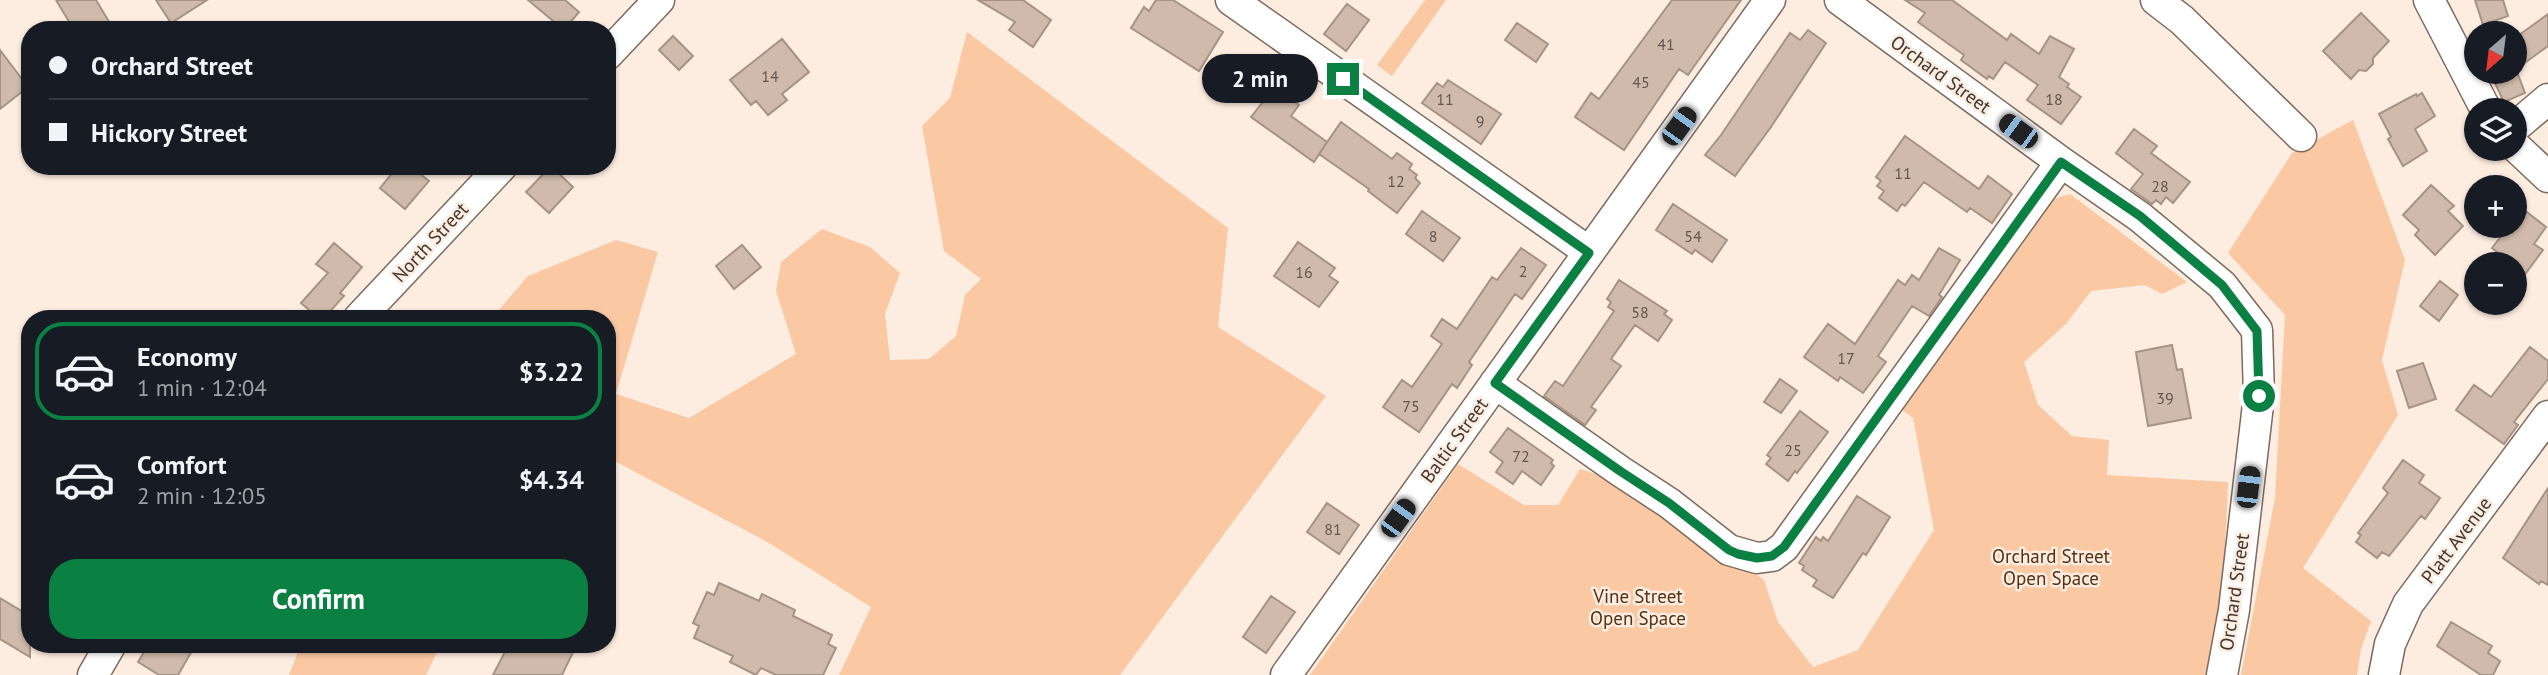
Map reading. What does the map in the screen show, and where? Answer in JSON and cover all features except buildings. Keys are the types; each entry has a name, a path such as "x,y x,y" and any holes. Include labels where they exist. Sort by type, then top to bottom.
{"street":[{"path":"616,45 659,0"},
{"path":"1231,0 1589,253"},
{"name":"Baltic Street","path":"1286,675 1770,0"},
{"name":"Orchard Street","path":"1840,0 2061,162 2140,216 2222,285 2257,331 2259,396 2234,610 2222,675"},
{"path":"2156,0 2182,20 2301,136"},
{"path":"2429,0 2480,98"},
{"path":"2527,117 2548,99"},
{"path":"2527,157 2548,177"},
{"path":"1495,383 1669,503 1729,550 1749,557 1772,556 1784,547 2061,162"},
{"name":"North Street","path":"367,310 494,175"},
{"name":"Platt Avenue","path":"2384,675 2390,644 2409,604 2548,416"},
{"path":"93,675 106,653"}],"green space":[{"path":"1425,0 1446,0 1392,76 1377,65"},
{"path":"967,32 1228,228 1218,327 1326,396 1120,675 839,675 871,607 769,543 616,462 616,394 689,418 796,354 776,291 781,262 822,229 870,247 900,273 885,314 890,360 929,359 956,336 965,295 981,279 944,251 922,126 950,98"},
{"path":"2353,120 2405,260 2382,360 2398,415 2303,568 2371,621 2361,649 2357,675 2241,675 2275,498 2285,315 2228,253 2292,153"},
{"path":"2070,194 2187,282 2162,294 2145,285 2091,291 2066,324 2024,362 2038,405 2072,436 2109,440 2107,475 2228,482 2224,572 2207,675 1310,675 1458,464 1524,505 1558,505 1580,469 1644,489 1645,493 1764,580 1778,622 1813,667 1858,650 1934,530 1913,418 1894,404 2047,201"},
{"path":"616,240 658,252 616,394 616,310 499,310 528,276"},
{"path":"298,653 437,653 426,675 289,675"}],"route":[{"path":"1343,79 1589,253 1495,383 1738,554 1766,557 1784,547 2061,162 2140,216 2222,285 2257,331 2259,396"}],"park label":[{"name":"Orchard Street Open Space","path":"2051,567"},
{"name":"Vine Street Open Space","path":"1638,607"}]}
